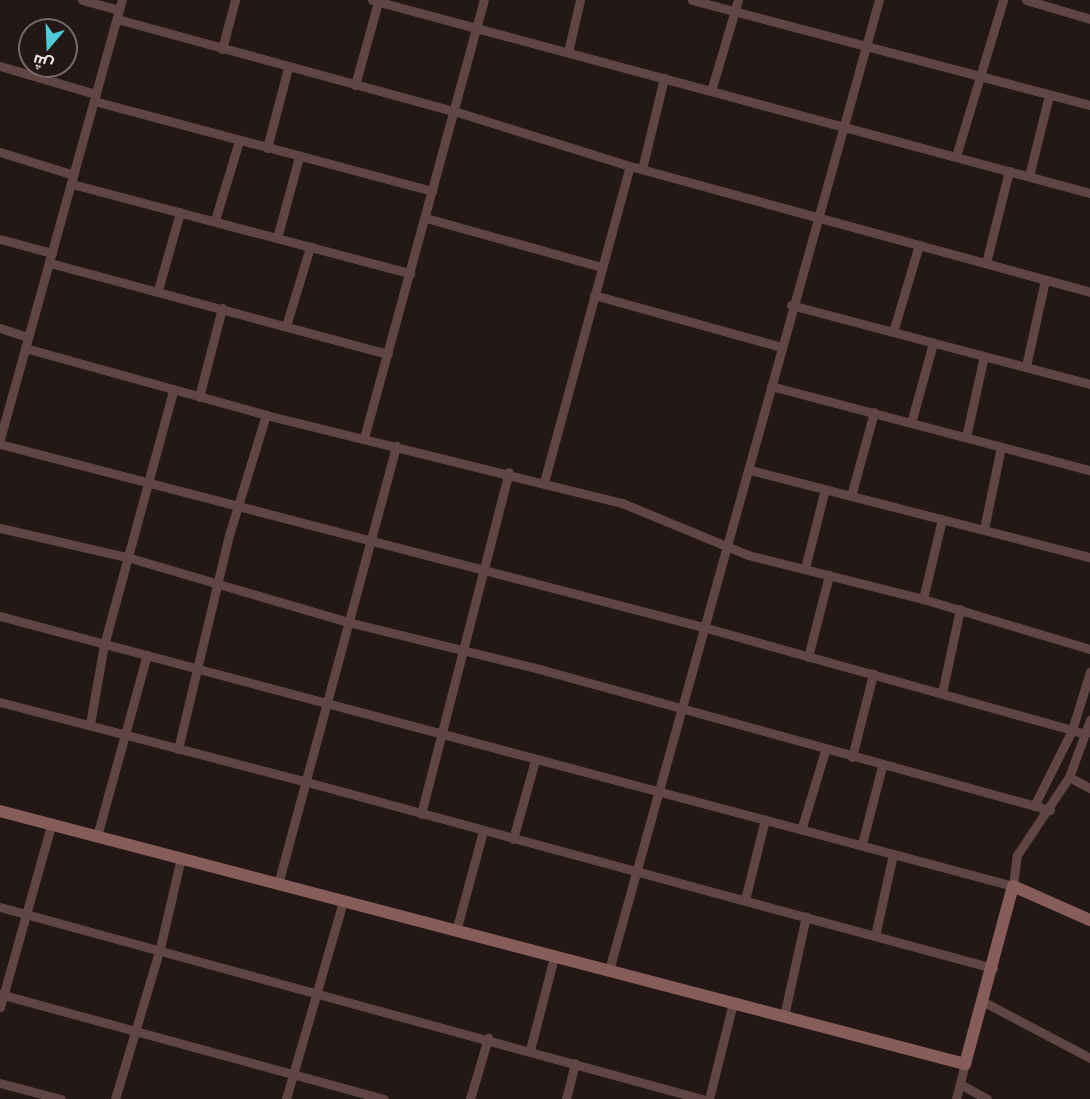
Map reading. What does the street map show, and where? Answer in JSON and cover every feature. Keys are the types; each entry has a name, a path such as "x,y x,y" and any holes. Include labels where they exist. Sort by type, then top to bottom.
{"main road":[{"path":"0,811 965,1064 993,969 1013,886 1090,920"}],"street":[{"path":"82,0 118,15 222,49 454,111 630,166 1090,292"},
{"path":"122,0 51,258 3,417 0,442 703,627 1085,734"},
{"path":"222,49 235,0"},
{"path":"364,438 484,0"},
{"path":"568,52 580,0"},
{"path":"692,0 1090,105"},
{"path":"711,91 738,0"},
{"path":"609,970 703,627 729,547 791,305 819,217 879,0"},
{"path":"956,156 1002,0"},
{"path":"1026,0 1090,18"},
{"path":"355,85 375,1 1090,193"},
{"path":"0,66 239,141 432,191"},
{"path":"267,148 288,68"},
{"path":"642,169 664,78"},
{"path":"1029,176 1049,95"},
{"path":"215,220 239,141"},
{"path":"0,152 73,179 180,212 410,273"},
{"path":"277,238 299,157"},
{"path":"544,482 630,166"},
{"path":"986,263 1010,171"},
{"path":"158,290 180,212"},
{"path":"426,218 602,267"},
{"path":"0,239 51,258 158,290 388,354"},
{"path":"893,332 919,244"},
{"path":"286,326 310,247"},
{"path":"1026,366 1045,280"},
{"path":"594,295 781,347"},
{"path":"791,305 1090,384"},
{"path":"199,398 222,308"},
{"path":"0,328 28,336"},
{"path":"911,423 933,343"},
{"path":"25,348 266,416 509,472 640,508 729,547 960,609 1090,649"},
{"path":"966,437 984,356"},
{"path":"771,386 1090,470"},
{"path":"90,724 104,645 173,390"},
{"path":"851,496 874,412"},
{"path":"178,748 200,669 238,506 266,416"},
{"path":"278,884 396,446"},
{"path":"984,529 1001,447"},
{"path":"750,470 1090,557"},
{"path":"421,814 445,732 509,472"},
{"path":"805,568 825,489"},
{"path":"923,599 942,519"},
{"path":"0,528 127,557 348,622 465,650 825,751 1050,810"},
{"path":"808,657 829,575"},
{"path":"942,693 960,609"},
{"path":"0,616 328,704 445,732 536,760 802,827 1013,886 1017,855 1050,810 1069,777 1090,720"},
{"path":"96,836 147,654"},
{"path":"1034,806 1072,730 1090,672"},
{"path":"852,757 873,674"},
{"path":"0,702 637,870 993,969"},
{"path":"802,827 825,751"},
{"path":"513,839 536,760"},
{"path":"862,844 882,766"},
{"path":"1069,777 1090,788"},
{"path":"745,900 765,819"},
{"path":"0,1007 51,825"},
{"path":"456,931 483,831"},
{"path":"874,936 893,854"},
{"path":"116,1099 160,948 180,858"},
{"path":"286,1099 343,901"},
{"path":"0,907 160,948 488,1038 684,1097 702,1099"},
{"path":"784,1016 806,916"},
{"path":"530,1050 554,957"},
{"path":"2,994 136,1028 384,1099"},
{"path":"984,1002 1090,1058"},
{"path":"710,1099 733,1003"},
{"path":"470,1099 488,1038"},
{"path":"566,1099 575,1063"},
{"path":"956,1099 965,1064"},
{"path":"0,1083 61,1099"},
{"path":"960,1084 987,1099"}]}
